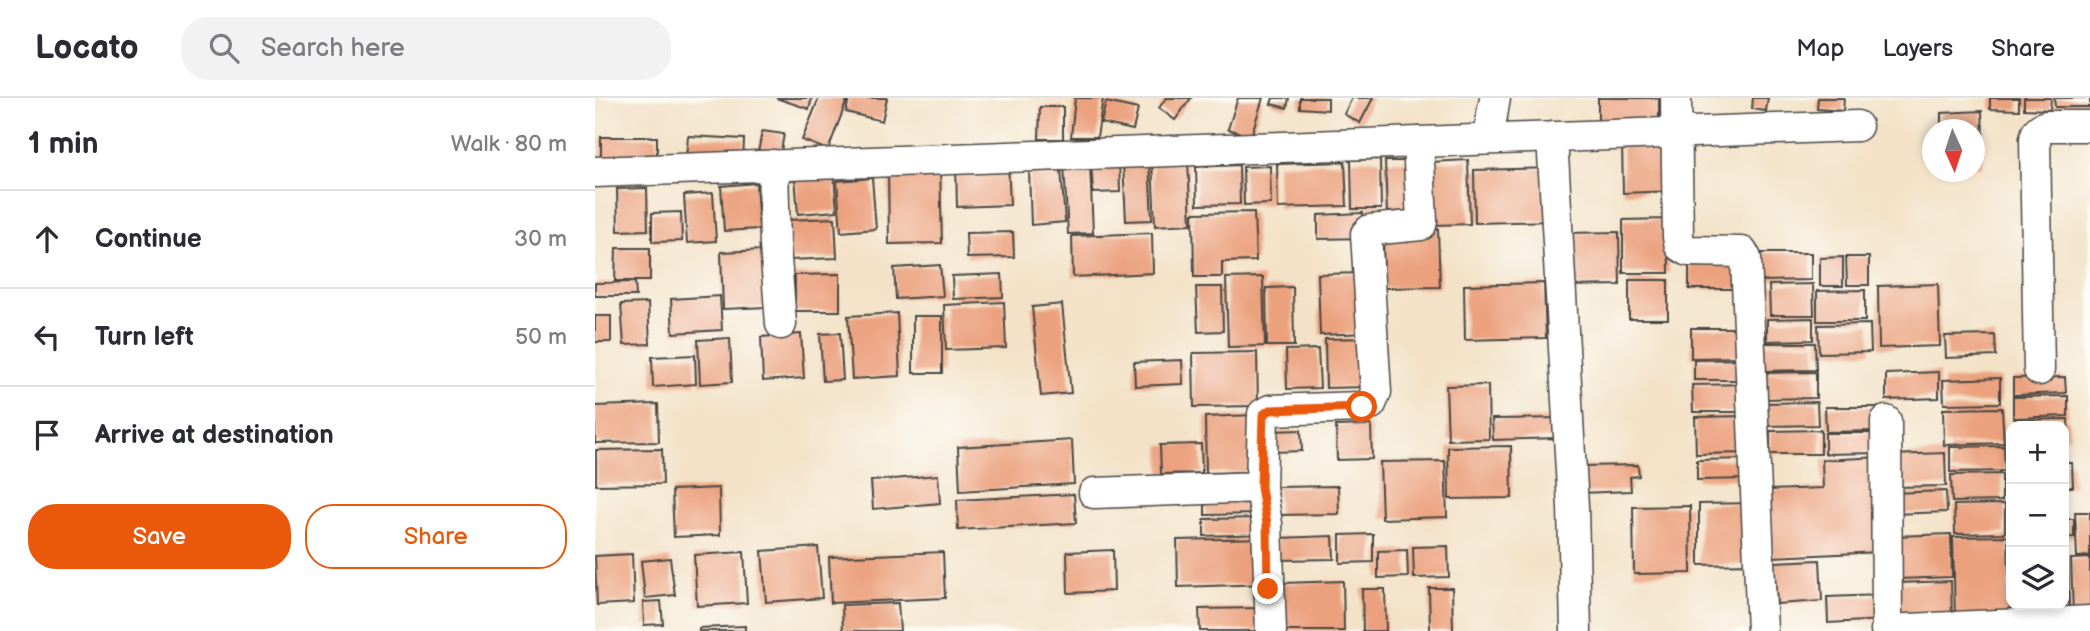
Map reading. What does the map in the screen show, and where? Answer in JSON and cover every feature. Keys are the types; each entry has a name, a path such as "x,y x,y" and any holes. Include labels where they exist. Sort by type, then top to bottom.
{"street":[{"path":"1488,139 1496,98"},
{"path":"1676,98 1680,246 1688,251 1742,252 1746,258 1762,631"},
{"path":"595,172 1857,126"},
{"path":"2039,370 2035,139 2037,131 2046,126 2090,126"},
{"path":"1552,136 1573,507 1576,631"},
{"path":"1271,631 1267,524 1261,487 1262,417 1265,412 1362,407 1371,404 1376,392 1366,236 1370,230 1421,225 1418,142"},
{"path":"773,165 781,324"},
{"path":"1886,422 1886,631 2090,621"},
{"path":"1094,493 1261,487"}],"building":[{"path":"776,98 812,98 809,109"},
{"path":"819,98 847,100 828,150 802,140"},
{"path":"849,98 887,98 882,121 846,112"},
{"path":"1075,98 1103,98 1097,137 1071,137"},
{"path":"1166,98 1191,98 1175,120 1159,108"},
{"path":"1238,98 1263,98 1251,136 1228,129"},
{"path":"1273,98 1289,98 1287,108 1271,104"},
{"path":"1300,98 1328,98 1328,110 1300,108"},
{"path":"1352,98 1373,98 1360,123 1344,114"},
{"path":"1598,98 1659,98 1659,122 1598,122"},
{"path":"1753,98 1768,98 1766,111 1752,109"},
{"path":"1818,98 1844,98 1843,111 1817,109"},
{"path":"1990,98 2019,98 2019,110 1990,109"},
{"path":"2024,98 2051,98 2050,110 2024,109"},
{"path":"2054,98 2090,98 2090,107 2055,107"},
{"path":"1106,102 1138,109 1133,130 1101,123"},
{"path":"1040,107 1063,107 1063,139 1039,139"},
{"path":"1982,111 1982,119 1941,119 1941,113"},
{"path":"762,131 784,134 779,162 757,158"},
{"path":"688,136 744,139 743,163 686,159"},
{"path":"601,137 657,137 657,161 601,160"},
{"path":"1671,140 1673,191 1623,193 1622,141"},
{"path":"1119,159 1120,192 1093,193 1091,160"},
{"path":"1380,159 1381,209 1352,209 1351,160"},
{"path":"1468,160 1470,224 1433,225 1431,162"},
{"path":"1008,161 1010,205 957,207 956,162"},
{"path":"1149,161 1152,220 1126,221 1123,162"},
{"path":"1188,161 1191,224 1155,226 1152,163"},
{"path":"1385,161 1416,161 1418,211 1387,212"},
{"path":"1345,162 1347,206 1278,208 1277,164"},
{"path":"1090,164 1093,233 1068,234 1064,165"},
{"path":"940,165 942,243 889,244 888,166"},
{"path":"1239,165 1240,204 1197,205 1196,167"},
{"path":"1270,166 1271,204 1244,205 1243,167"},
{"path":"1551,168 1553,221 1475,223 1474,170"},
{"path":"1061,169 1065,222 1031,225 1029,171"},
{"path":"834,175 837,211 798,214 795,177"},
{"path":"872,178 876,229 841,232 837,181"},
{"path":"756,183 759,229 724,231 721,186"},
{"path":"647,188 648,230 618,231 617,189"},
{"path":"713,193 716,241 687,243 684,195"},
{"path":"681,212 682,241 652,242 652,213"},
{"path":"1254,212 1256,261 1222,262 1222,277 1194,277 1193,213"},
{"path":"1363,213 1364,238 1318,239 1318,215"},
{"path":"835,218 837,258 790,260 787,220"},
{"path":"1668,219 1669,273 1623,273 1623,220"},
{"path":"1438,229 1440,287 1384,288 1383,231"},
{"path":"1013,232 1014,257 967,258 966,233"},
{"path":"1619,232 1620,285 1566,286 1565,233"},
{"path":"1152,233 1153,273 1073,277 1072,236"},
{"path":"616,248 650,248 650,281 615,281"},
{"path":"765,250 767,307 723,309 721,252"},
{"path":"1759,253 1811,253 1811,280 1759,281"},
{"path":"1742,254 1742,289 1689,289 1689,255"},
{"path":"1843,257 1843,286 1820,286 1820,258"},
{"path":"1846,257 1869,257 1869,285 1847,285"},
{"path":"940,265 943,296 896,299 894,268"},
{"path":"1365,273 1367,333 1320,335 1318,274"},
{"path":"840,274 840,311 795,311 795,275"},
{"path":"1002,274 1003,297 953,299 952,276"},
{"path":"1263,277 1265,346 1228,347 1226,278"},
{"path":"1629,280 1668,280 1668,319 1629,319"},
{"path":"635,282 636,296 595,296 595,283"},
{"path":"1544,283 1546,338 1465,340 1464,285"},
{"path":"1813,284 1814,315 1770,315 1769,285"},
{"path":"1938,284 1940,346 1879,348 1878,286"},
{"path":"1196,287 1222,287 1223,331 1198,332"},
{"path":"1293,287 1294,346 1267,346 1266,288"},
{"path":"1865,290 1865,321 1817,321 1817,291"},
{"path":"720,296 722,330 673,333 671,299"},
{"path":"1004,302 1006,348 946,350 944,305"},
{"path":"648,303 650,344 624,345 621,304"},
{"path":"1062,304 1071,393 1041,396 1032,307"},
{"path":"897,313 900,376 852,379 848,316"},
{"path":"595,316 611,316 611,342 595,342"},
{"path":"913,316 942,316 942,373 913,373"},
{"path":"1813,318 1813,340 1767,341 1767,319"},
{"path":"1870,324 1871,352 1819,353 1818,325"},
{"path":"1691,328 1747,328 1747,357 1691,358"},
{"path":"840,333 843,380 823,381 820,334"},
{"path":"801,334 804,378 763,381 761,337"},
{"path":"1995,335 1996,356 1946,358 1945,336"},
{"path":"730,338 732,382 700,384 698,340"},
{"path":"1367,338 1368,387 1326,388 1325,339"},
{"path":"1762,343 1815,343 1816,370 1762,371"},
{"path":"1318,349 1320,388 1287,389 1286,350"},
{"path":"1257,352 1258,406 1194,407 1193,353"},
{"path":"695,355 696,384 653,387 652,357"},
{"path":"1749,359 1750,380 1694,380 1694,360"},
{"path":"1182,360 1183,384 1135,386 1134,362"},
{"path":"1816,372 1816,398 1762,399 1762,373"},
{"path":"1939,372 1939,398 1886,400 1886,374"},
{"path":"2065,377 2066,393 2013,395 2013,378"},
{"path":"2000,378 2000,403 1944,404 1943,380"},
{"path":"1751,384 1752,412 1693,412 1692,385"},
{"path":"1488,385 1489,439 1448,440 1446,386"},
{"path":"2068,396 2068,416 2013,418 2013,397"},
{"path":"1817,402 1818,425 1765,426 1765,403"},
{"path":"658,404 659,442 595,443 595,406"},
{"path":"1825,407 1877,407 1877,431 1826,432"},
{"path":"2002,408 2004,443 1944,445 1943,409"},
{"path":"1254,415 1255,472 1206,473 1205,417"},
{"path":"1748,416 1748,453 1696,454 1695,417"},
{"path":"1560,418 1560,438 1493,440 1492,419"},
{"path":"2068,419 2068,421 2016,421"},
{"path":"1371,425 1372,459 1337,460 1336,426"},
{"path":"1301,430 1302,451 1273,452 1273,431"},
{"path":"1821,430 1821,454 1770,454 1770,431"},
{"path":"1825,433 1878,433 1878,453 1825,454"},
{"path":"1072,440 1074,484 960,491 958,447"},
{"path":"1201,444 1202,473 1161,474 1160,445"},
{"path":"1511,446 1512,498 1449,499 1448,447"},
{"path":"2004,446 2005,471 1950,472 1950,447"},
{"path":"662,449 663,484 596,485 596,450"},
{"path":"1945,453 1946,486 1892,487 1891,455"},
{"path":"1881,457 1880,552 1773,557 1770,490 1823,488 1822,460"},
{"path":"1749,459 1749,479 1697,480 1697,460"},
{"path":"1445,461 1447,517 1382,519 1380,462"},
{"path":"2069,463 2072,463 2073,487 2069,487"},
{"path":"1638,465 1639,476 1630,477 1631,491 1580,493 1580,466"},
{"path":"2002,474 2002,501 1952,502 1951,475"},
{"path":"938,475 940,503 873,509 871,481"},
{"path":"1338,486 1339,514 1278,515 1277,487"},
{"path":"719,488 720,535 674,537 672,490"},
{"path":"1946,491 1947,512 1892,514 1891,493"},
{"path":"1074,494 1076,523 958,530 957,500"},
{"path":"1258,494 1259,514 1205,515 1205,496"},
{"path":"1755,503 1756,564 1699,565 1699,504"},
{"path":"2005,504 2005,533 1955,534 1954,505"},
{"path":"1690,506 1691,573 1634,574 1633,507"},
{"path":"2075,512 2090,512 2090,556 2077,557"},
{"path":"1265,518 1266,534 1204,536 1204,519"},
{"path":"2069,519 2074,519 2074,537 2069,538"},
{"path":"1373,534 1373,562 1340,563 1340,535"},
{"path":"1951,534 1952,577 1898,579 1896,536"},
{"path":"1333,536 1334,559 1278,560 1277,538"},
{"path":"2006,536 2006,610 2010,610 2010,615 1955,617 1953,537"},
{"path":"1266,538 1268,584 1178,587 1177,540"},
{"path":"1448,546 1449,577 1414,578 1413,547"},
{"path":"818,547 822,598 766,602 762,551"},
{"path":"1113,550 1114,591 1068,593 1067,552"},
{"path":"1407,550 1408,577 1378,578 1378,551"},
{"path":"744,552 747,603 697,606 694,555"},
{"path":"943,552 945,598 831,603 829,557"},
{"path":"632,554 634,603 597,605 595,556"},
{"path":"670,558 675,595 645,598 641,561"},
{"path":"2090,558 2090,614 2073,614 2071,559"},
{"path":"1820,560 1822,601 1777,604 1774,562"},
{"path":"1343,581 1344,631 1284,631 1283,583"},
{"path":"1951,581 1952,619 1899,620 1898,583"},
{"path":"1429,588 1452,588 1453,631 1430,631"},
{"path":"1362,589 1385,589 1386,631 1363,631"},
{"path":"1882,595 1883,620 1828,623 1827,597"},
{"path":"661,601 663,624 644,625 643,602"},
{"path":"898,603 900,631 843,631 842,605"},
{"path":"1260,608 1261,631 1200,631 1199,609"},
{"path":"2041,610 2069,610 2069,613 2041,614"},
{"path":"745,626 745,631 699,631 699,628"}],"route":[{"path":"1268,589 1267,524 1261,487 1263,415 1270,410 1362,407"}]}
